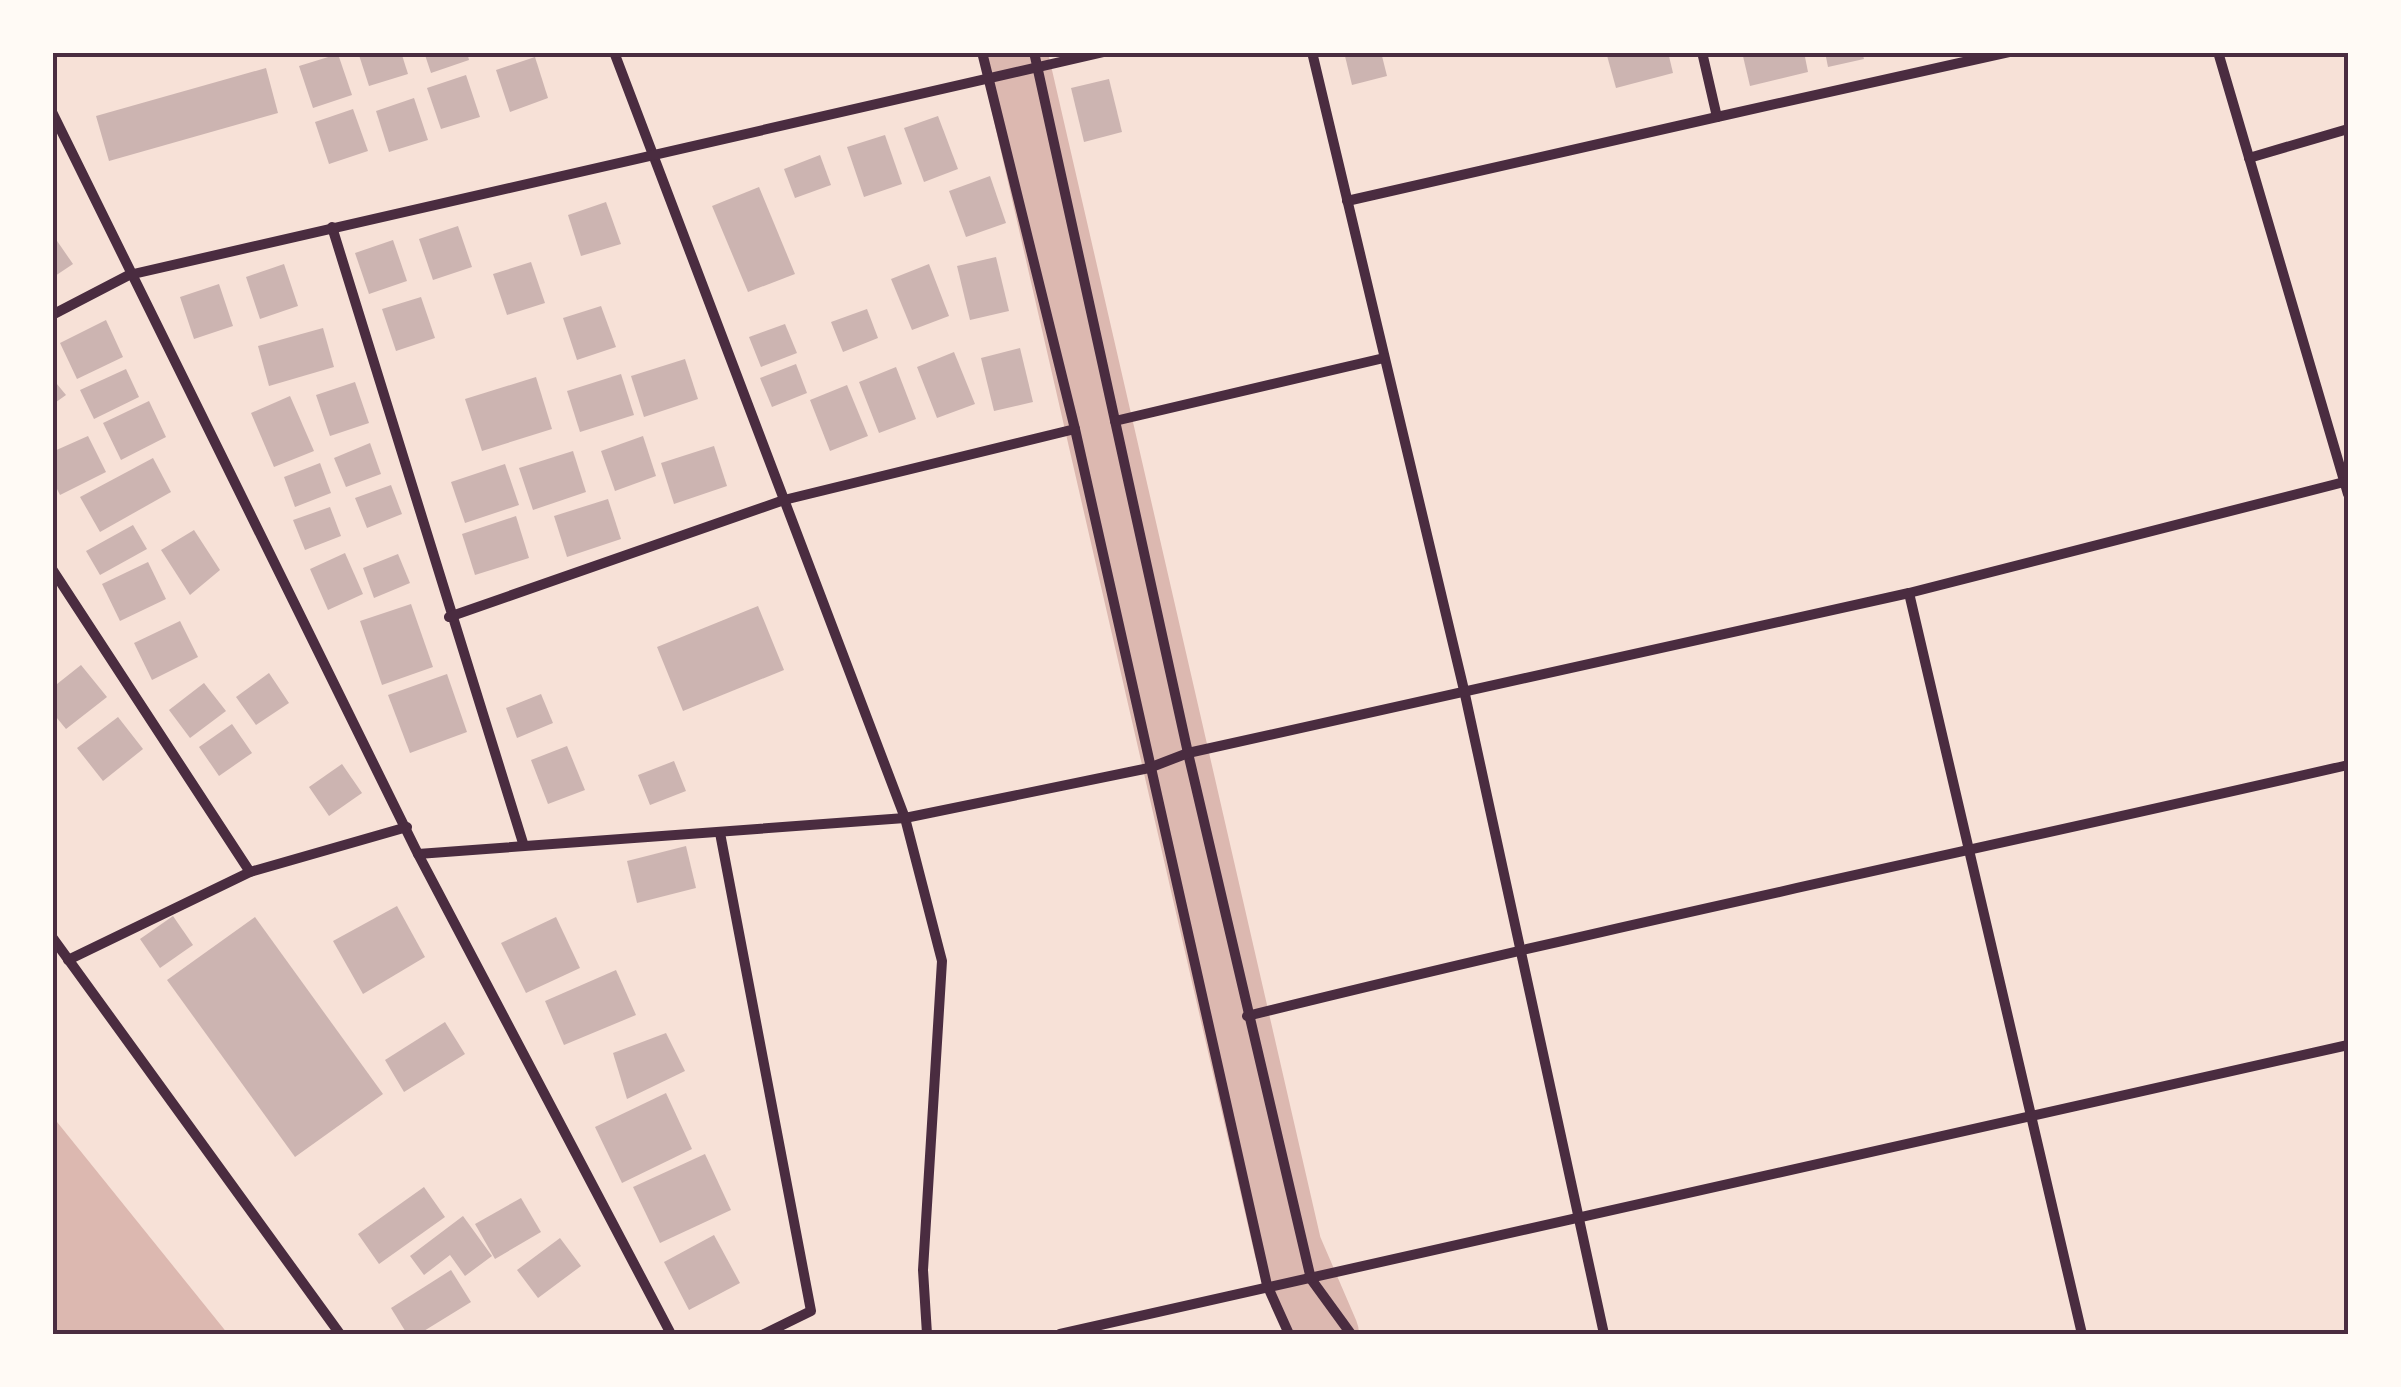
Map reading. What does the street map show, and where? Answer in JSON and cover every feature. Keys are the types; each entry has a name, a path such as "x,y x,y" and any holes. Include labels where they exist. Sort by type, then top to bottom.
{"street":[{"path":"614,52 906,818 942,962 923,1270 927,1334"},
{"path":"982,52 1075,430 1267,1285 1289,1334"},
{"path":"1034,52 1247,1016 1311,1279 1352,1334"},
{"path":"52,315 130,275 990,82 1104,52"},
{"path":"1312,52 1464,690 1604,1334"},
{"path":"1702,52 1716,118"},
{"path":"1347,201 2009,52"},
{"path":"418,854 523,843 906,818 1149,768 1188,753 1908,593 2348,485 2218,52"},
{"path":"52,112 418,854 671,1334"},
{"path":"2250,158 2348,129"},
{"path":"332,227 449,618 523,843"},
{"path":"1115,420 1384,358"},
{"path":"449,618 784,500 1075,430"},
{"path":"52,569 250,872"},
{"path":"1908,593 2082,1334"},
{"path":"1247,1016 1522,948 1970,852 2348,764"},
{"path":"68,960 250,872 407,827"},
{"path":"720,833 812,1311 764,1334"},
{"path":"52,937 340,1334"},
{"path":"1060,1334 2348,1045"}],"shaded area":[{"path":"53,1117 228,1334 53,1334"}],"building":[{"path":"358,52 401,52 408,74 369,86"},
{"path":"424,52 467,52 469,60 431,73"},
{"path":"1344,52 1381,52 1387,76 1352,85"},
{"path":"1606,52 1668,52 1673,73 1616,88"},
{"path":"1742,52 1804,52 1808,72 1750,86"},
{"path":"1825,52 1862,52 1864,59 1828,67"},
{"path":"338,54 352,95 313,108 299,66"},
{"path":"535,57 548,98 510,112 496,70"},
{"path":"266,68 278,113 109,161 96,116"},
{"path":"466,75 480,117 441,129 427,88"},
{"path":"1109,79 1122,132 1084,142 1071,88"},
{"path":"414,98 428,140 389,152 376,111"},
{"path":"353,109 368,151 329,164 315,122"},
{"path":"938,116 958,169 924,182 904,128"},
{"path":"885,135 902,184 864,197 847,147"},
{"path":"820,155 831,185 795,198 784,169"},
{"path":"990,176 1006,223 966,237 949,191"},
{"path":"759,187 795,274 748,292 712,206"},
{"path":"606,202 621,244 581,256 568,215"},
{"path":"458,226 472,267 433,280 419,239"},
{"path":"55,238 73,264 52,278 52,240"},
{"path":"393,240 407,281 369,294 355,253"},
{"path":"996,257 1009,311 970,320 957,266"},
{"path":"531,262 545,303 507,315 493,274"},
{"path":"284,264 298,306 260,319 246,277"},
{"path":"929,264 949,316 912,330 891,279"},
{"path":"219,284 233,326 194,339 180,297"},
{"path":"421,297 435,338 396,351 382,309"},
{"path":"601,306 616,347 577,360 563,318"},
{"path":"867,309 878,338 843,352 831,322"},
{"path":"106,320 123,357 77,379 60,343"},
{"path":"785,324 797,353 761,367 749,337"},
{"path":"323,328 334,367 269,386 258,346"},
{"path":"1020,348 1033,402 994,411 981,358"},
{"path":"954,352 975,404 937,418 917,367"},
{"path":"685,359 698,399 644,417 631,376"},
{"path":"796,364 807,393 772,407 760,378"},
{"path":"896,367 916,419 879,433 859,382"},
{"path":"126,369 139,397 94,419 80,390"},
{"path":"621,374 634,415 580,432 567,391"},
{"path":"536,377 552,429 482,451 465,399"},
{"path":"52,378 66,395 52,405"},
{"path":"355,382 369,423 330,436 316,395"},
{"path":"847,385 868,436 830,451 810,400"},
{"path":"290,396 314,451 274,467 251,413"},
{"path":"149,401 166,437 121,460 103,423"},
{"path":"88,436 106,472 60,495 52,479 52,452"},
{"path":"643,436 656,476 615,491 601,451"},
{"path":"370,443 381,474 346,487 334,458"},
{"path":"714,446 727,486 674,504 661,463"},
{"path":"573,451 586,492 533,510 519,468"},
{"path":"153,458 171,492 100,532 80,497"},
{"path":"320,463 331,493 295,507 284,477"},
{"path":"505,464 519,505 465,523 451,482"},
{"path":"391,485 402,514 367,528 355,498"},
{"path":"608,499 621,539 567,557 554,516"},
{"path":"330,507 341,536 305,550 293,520"},
{"path":"516,516 529,558 475,575 462,534"},
{"path":"133,525 147,549 100,575 86,551"},
{"path":"194,530 220,570 190,595 161,550"},
{"path":"345,553 363,594 328,610 310,569"},
{"path":"398,554 410,583 374,598 363,568"},
{"path":"148,562 166,599 120,621 102,584"},
{"path":"411,604 433,667 382,685 360,621"},
{"path":"758,606 784,670 683,711 657,647"},
{"path":"180,621 198,657 152,680 134,643"},
{"path":"81,665 107,697 66,729 52,712 52,688"},
{"path":"269,673 289,703 256,725 236,697"},
{"path":"447,674 467,732 410,753 388,695"},
{"path":"204,683 226,711 190,738 169,710"},
{"path":"541,694 553,723 517,738 506,708"},
{"path":"118,717 143,749 103,781 77,748"},
{"path":"232,724 252,753 219,776 199,747"},
{"path":"567,746 585,790 548,804 531,760"},
{"path":"674,761 686,791 650,805 638,775"},
{"path":"342,764 362,793 329,816 309,787"},
{"path":"686,846 696,888 637,903 627,861"},
{"path":"397,906 425,957 363,994 333,941"},
{"path":"173,916 193,945 160,968 140,939"},
{"path":"255,917 383,1094 295,1157 167,980"},
{"path":"556,917 580,968 526,993 501,943"},
{"path":"616,970 636,1015 564,1045 545,1001"},
{"path":"445,1022 465,1054 404,1092 385,1060"},
{"path":"666,1033 685,1071 627,1099 613,1053"},
{"path":"666,1093 692,1149 622,1183 595,1127"},
{"path":"705,1154 731,1210 660,1243 633,1187"},
{"path":"424,1187 445,1217 379,1264 358,1234"},
{"path":"521,1198 541,1232 495,1259 475,1224"},
{"path":"463,1216 492,1256 465,1276 450,1255 424,1275 410,1256"},
{"path":"714,1235 740,1283 689,1310 664,1262"},
{"path":"560,1238 581,1266 538,1298 517,1270"},
{"path":"451,1270 471,1302 419,1334 407,1334 391,1308"}],"waterway":[{"path":"1013,52 1288,1248 1325,1334"}]}
